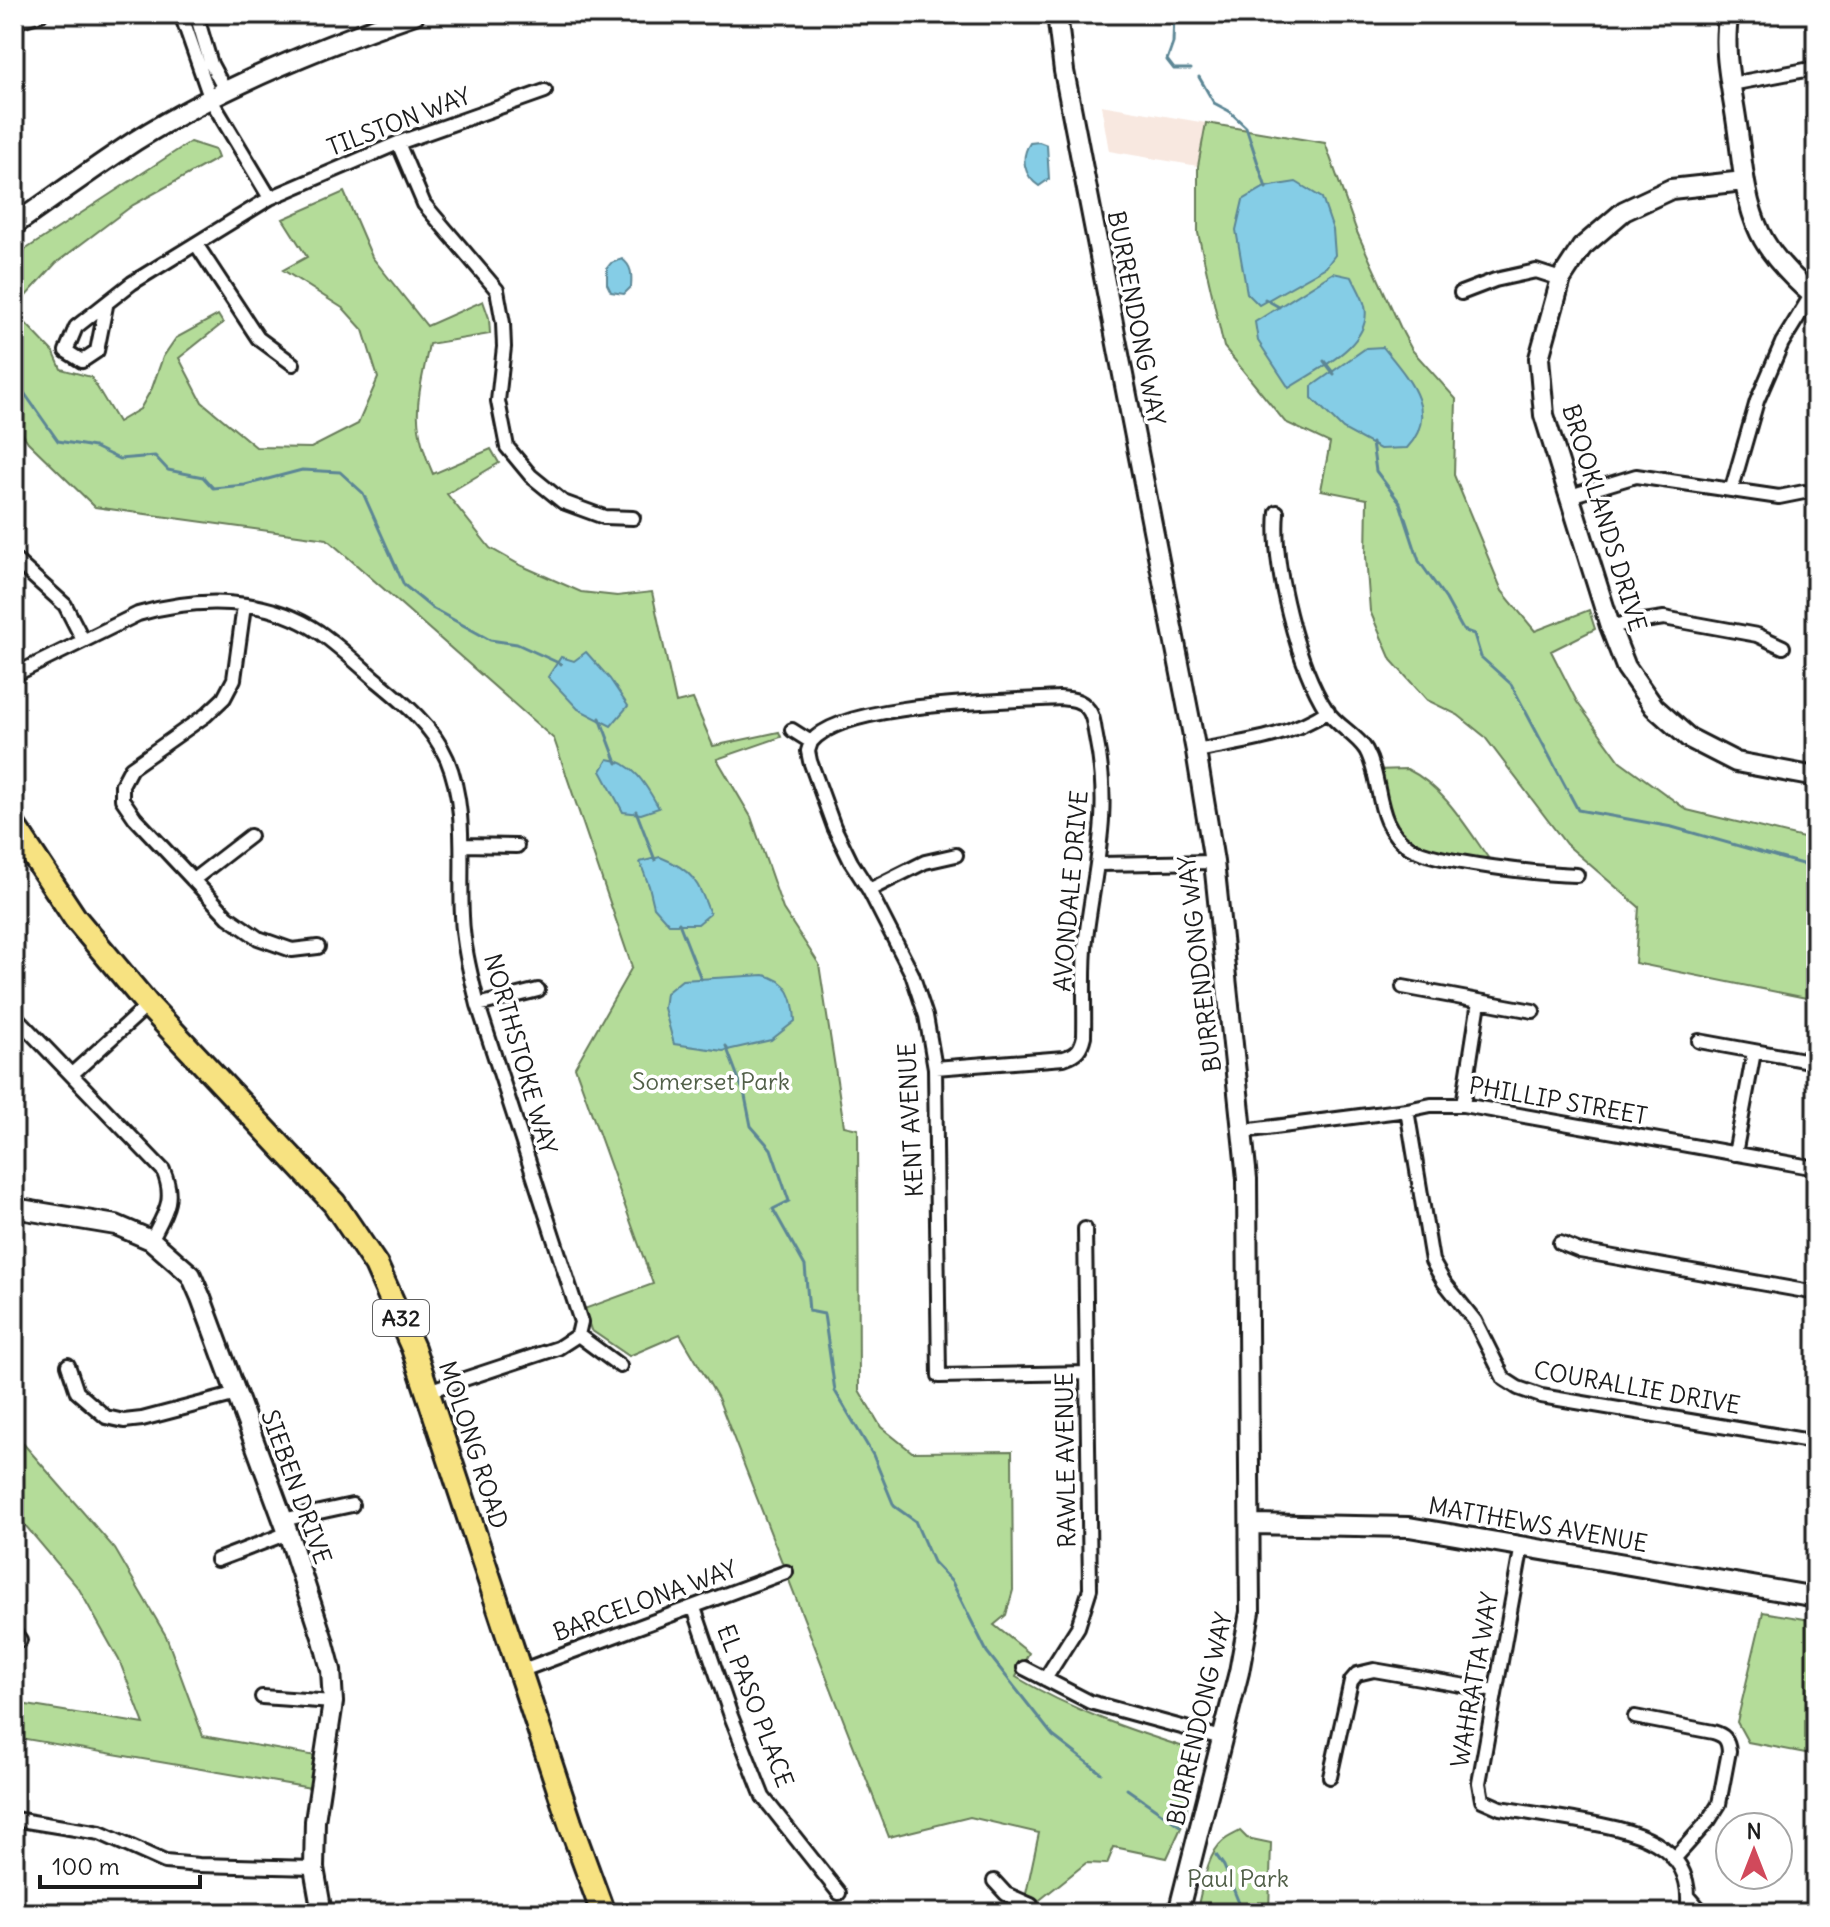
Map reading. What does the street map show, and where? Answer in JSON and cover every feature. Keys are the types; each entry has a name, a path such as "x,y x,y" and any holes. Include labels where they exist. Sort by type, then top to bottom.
{"highway":[{"name":"MOLONG ROAD","path":"14,826 75,918 148,1005 351,1224 376,1265 396,1306 428,1391 589,1879 603,1913"}],"street":[{"path":"14,22 41,14"},
{"path":"181,14 270,198"},
{"path":"196,14 218,96"},
{"path":"14,225 137,140 218,96 415,14"},
{"name":"BURRENDONG WAY","path":"1057,14 1064,71 1196,751 1214,862 1247,1179 1250,1612 1239,1672 1178,1913"},
{"path":"1729,14 1726,27 1731,84 1744,181 1760,234 1789,274 1814,296 1782,343 1763,386 1732,488"},
{"path":"1731,84 1816,68"},
{"name":"TILSTON WAY","path":"106,306 132,283 270,198 398,143 545,91"},
{"path":"398,143 424,204 497,290 504,347 498,401 507,447 531,476 563,502 604,517 633,518"},
{"name":"BROOKLANDS DRIVE","path":"1744,181 1671,189 1624,211 1582,247 1561,279 1539,358 1544,415 1610,626 1626,667 1654,707 1689,738 1736,762 1816,777"},
{"path":"196,244 258,338 293,364"},
{"path":"1461,293 1495,280 1536,271 1561,279"},
{"path":"1570,496 1636,476 1779,497 1804,492"},
{"path":"1277,512 1275,534 1291,622 1302,659 1328,711 1364,747 1375,770 1379,806 1392,833 1411,848 1451,859 1545,874 1577,875"},
{"path":"14,559 65,605 83,640"},
{"name":"NORTHSTOKE WAY","path":"14,675 138,614 188,602 217,602 271,609 318,632 417,713 446,759 460,810 462,917 478,1005 580,1319 578,1335"},
{"path":"244,606 234,679 224,698 206,715 131,768 122,785 122,799 135,818 228,917 258,938 292,950 318,947"},
{"path":"1610,626 1664,618 1757,635 1783,647"},
{"name":"AVONDALE DRIVE","path":"811,742 833,726 888,711 1059,698 1079,701 1091,714 1102,776 1103,810 1099,864 1085,950 1084,1036 1081,1047 1076,1054 1064,1058 935,1068"},
{"path":"1196,751 1281,734 1305,726 1328,711"},
{"path":"792,730 811,742"},
{"name":"KENT AVENUE","path":"811,742 808,751 810,761 834,827 912,974 926,1016 935,1068 939,1376 1086,1373"},
{"path":"193,880 250,836"},
{"path":"462,845 517,846"},
{"path":"869,890 925,862 956,855"},
{"path":"1099,864 1214,862"},
{"path":"1403,987 1533,1011"},
{"path":"478,1005 538,990"},
{"path":"1463,1105 1479,1002"},
{"path":"72,1074 148,1005"},
{"path":"14,1016 163,1170 170,1186 169,1206 151,1240"},
{"path":"1699,1041 1809,1061"},
{"path":"1735,1154 1754,1052"},
{"name":"PHILLIP STREET","path":"1243,1131 1431,1105 1463,1105 1816,1168"},
{"name":"COURALLIE DRIVE","path":"1407,1110 1432,1261 1444,1282 1475,1321 1504,1379 1541,1396 1816,1442"},
{"name":"SIEBEN DRIVE","path":"14,1208 116,1225 151,1240 191,1275 285,1526 331,1670 333,1702 315,1821 314,1868 322,1913"},
{"name":"RAWLE AVENUE","path":"1045,1679 1078,1627 1090,1589 1085,1229"},
{"path":"1560,1243 1580,1251 1816,1293"},
{"path":"428,1391 558,1348 578,1335 620,1366"},
{"path":"68,1365 77,1392 106,1417 124,1421 237,1394"},
{"path":"217,1560 285,1526 352,1505"},
{"name":"MATTHEWS AVENUE","path":"1251,1524 1397,1526 1816,1597"},
{"name":"WAHRATTA WAY","path":"1522,1545 1479,1783 1482,1800 1500,1808 1638,1833 1659,1845 1674,1859"},
{"name":"BARCELONA WAY","path":"520,1671 786,1572"},
{"name":"EL PASO PLACE","path":"694,1608 763,1797 839,1893"},
{"path":"1024,1668 1090,1702 1222,1738"},
{"path":"1330,1777 1351,1681 1357,1674 1374,1670 1495,1691"},
{"path":"262,1697 333,1702"},
{"path":"1635,1717 1713,1732 1728,1742 1719,1804 1674,1859 1683,1875 1689,1897 1687,1913"},
{"path":"14,1819 100,1833 165,1862 314,1868"},
{"path":"994,1881 1006,1894 1031,1905 1032,1913"},
{"path":"1689,1897 1703,1913"}],"shaded area":[{"path":"1101,105 1206,123 1198,166 1109,151"}],"green space":[{"path":"1206,123 1325,143 1357,232 1403,333 1412,350 1456,399 1454,475 1502,591 1535,631 1589,610 1595,629 1551,651 1577,702 1620,761 1687,810 1816,841 1816,1000 1635,963 1639,907 1566,844 1484,736 1458,715 1427,700 1391,660 1370,611 1366,556 1367,499 1321,490 1330,443 1285,422 1224,347 1198,233 1198,166"},
{"path":"190,142 215,150 218,158 133,205 56,263 14,309 14,257"},
{"name":"Somerset Park","path":"344,192 372,257 427,326 483,301 490,334 429,344 418,423 433,474 491,449 499,463 447,494 490,548 581,592 617,596 652,592 676,703 693,699 713,746 779,732 781,737 717,759 751,817 783,909 819,964 844,1126 858,1129 859,1390 881,1427 912,1452 1012,1451 1013,1590 1006,1615 994,1625 1029,1653 1016,1677 1080,1710 1193,1750 1186,1817 1167,1858 1114,1847 1107,1864 1086,1863 1036,1903 1026,1894 1039,1833 970,1817 889,1837 718,1398 680,1334 629,1356 591,1330 584,1309 653,1284 575,1067 632,967 554,739 327,539 95,507 28,442 14,421 14,311 54,353 61,369 91,377 118,422 140,409 152,388 163,357 176,338 218,315 223,323 179,358 202,402 256,447 311,448 358,424 378,378 363,330 344,309 283,270 307,257 283,219"},
{"path":"1407,769 1434,787 1445,799 1494,866 1436,856 1392,833 1375,770"},
{"path":"14,1433 115,1549 166,1636 203,1736 316,1756 311,1788 14,1737 14,1703 144,1724 119,1660 79,1589 14,1512"},
{"path":"1763,1612 1816,1621 1816,1755 1748,1742 1737,1722"},
{"name":"Paul Park","path":"1240,1831 1247,1838 1271,1843 1269,1913 1196,1913 1212,1855 1223,1841"}],"water":[{"path":"1030,143 1047,145 1049,179 1039,186 1027,172 1024,161"},
{"path":"1296,182 1322,198 1333,230 1335,255 1326,267 1259,305 1247,293 1236,230 1243,200 1265,187"},
{"path":"622,259 630,268 631,275 631,287 624,294 611,292 607,284 607,268"},
{"path":"1333,273 1352,277 1365,306 1365,320 1360,333 1340,355 1289,388 1258,341 1255,322"},
{"path":"1383,347 1402,370 1421,408 1417,435 1407,448 1380,449 1343,429 1312,398 1312,386 1366,348"},
{"path":"586,652 628,706 611,726 578,709 548,677 561,657 574,661"},
{"path":"608,759 632,770 659,808 641,814 623,812 601,771"},
{"path":"660,857 687,872 698,885 710,914 698,924 669,924 654,907 640,862"},
{"path":"764,975 785,986 791,998 795,1021 771,1040 723,1051 674,1044 664,1008 666,993 682,980"}],"waterway":[{"path":"1174,14 1173,43 1167,60 1174,69 1191,69"},
{"path":"1199,77 1214,103 1229,111 1246,127 1266,188"},
{"path":"1265,299 1279,307"},
{"path":"1324,361 1334,374"},
{"path":"14,368 18,384 58,441 94,447 119,459 155,456 168,470 203,477 213,488 245,485 302,470 340,472 363,493 404,585 432,608 490,640 517,644 561,664"},
{"path":"1372,443 1376,471 1400,503 1419,561 1463,630 1474,634 1481,657 1511,684 1578,810 1672,827 1816,868"},
{"path":"600,718 617,763"},
{"path":"636,811 655,860"},
{"path":"679,923 701,979"},
{"path":"726,1046 745,1096 751,1126 771,1149 789,1201 773,1209 805,1266 809,1311 824,1314 835,1391 873,1455 894,1506 915,1521 933,1562 952,1582 987,1652 1053,1736 1101,1773"},
{"path":"1127,1789 1180,1826"},
{"path":"1216,1855 1224,1866 1243,1913"}]}
